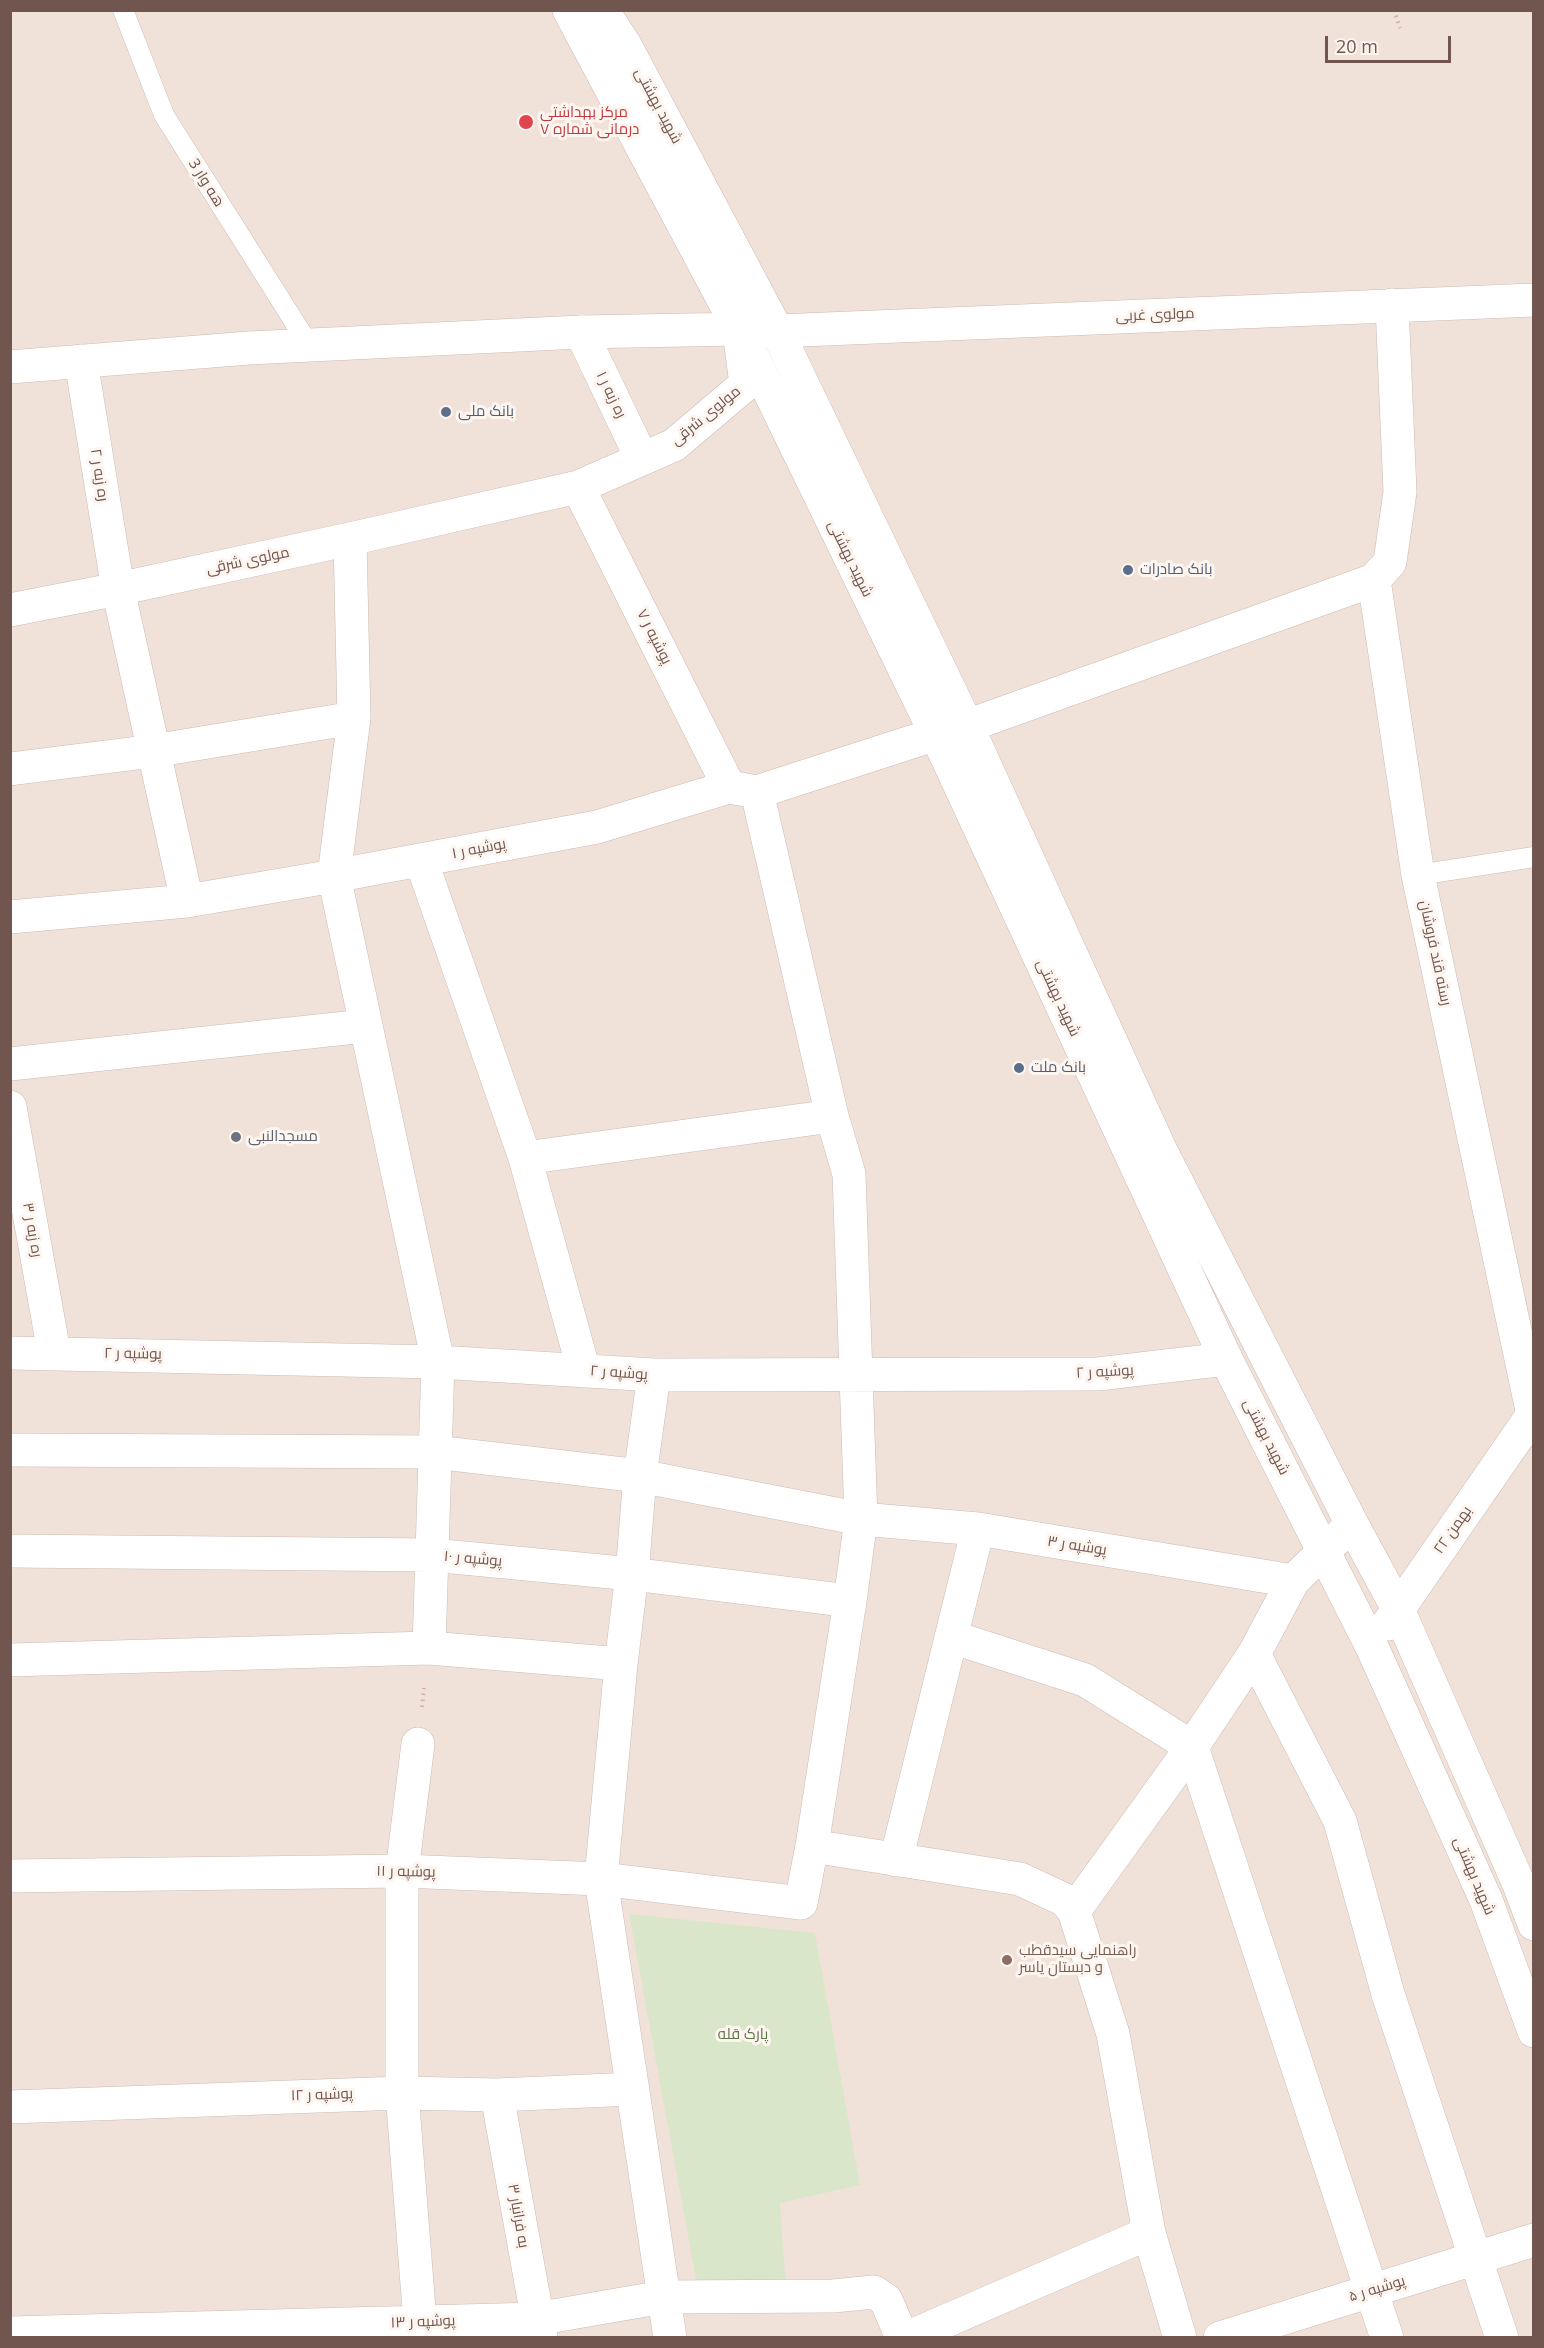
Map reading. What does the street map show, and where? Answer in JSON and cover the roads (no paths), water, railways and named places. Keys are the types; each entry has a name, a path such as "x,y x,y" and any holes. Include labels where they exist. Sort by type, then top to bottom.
{"street":[{"name":"شهید بهشتی","path":"569,10 738,329 936,734 1226,1359 1372,1647 1486,1900 1533,2031"},
{"name":"شهید بهشتی","path":"602,10 625,45 777,331 967,726 1161,1151 1398,1609 1526,1881 1533,1924"},
{"name":"مولوی غربی","path":"738,329 777,331 1533,300"},
{"path":"967,726 1374,580 1390,562 1400,492 1392,305"},
{"path":"10,367 309,345 580,332 738,329"},
{"name":"مولوی شرقی","path":"10,610 118,590 578,487 674,445 746,384 738,329"},
{"name":"ره زبه ر ۱","path":"580,332 642,459"},
{"name":"ره زبه ر ۲","path":"81,361 118,590 187,901"},
{"name":"پوشپه ر ۷","path":"578,487 743,789 849,1174 861,1519"},
{"path":"350,539 354,718 334,876 438,1362 429,1648"},
{"name":"رسته قند فروشان","path":"1374,580 1418,875 1533,1414"},
{"path":"10,769 153,751 354,718"},
{"name":"۱ پوشپه ر","path":"10,917 187,901 597,827 743,789 936,734"},
{"path":"421,860 525,1158 584,1371"},
{"path":"10,1064 365,1026"},
{"name":"ره زبه ر ۳","path":"10,1107 54,1353"},
{"path":"525,1158 832,1116"},
{"name":"پوشپه ر ۲","path":"10,1353 438,1362 654,1375 1098,1374 1226,1359"},
{"path":"654,1375 639,1476 632,1574 621,1664 601,1879 670,2337"},
{"name":"۲۲ بهمن","path":"1372,1647 1533,1414"},
{"name":"پوشپه ر ۳","path":"10,1450 435,1452 639,1476 861,1519 978,1529 1293,1581"},
{"path":"861,1519 812,1846 1020,1879 1065,1900 1074,1911 1113,2034 1149,2233 1180,2337"},
{"path":"1074,1911 1192,1747 1254,1654 1293,1581 1352,1524"},
{"path":"896,1860 978,1529"},
{"name":"پوشپه ر ۱۰","path":"10,1551 432,1555 632,1574 850,1601"},
{"path":"952,1637 1085,1680 1192,1747 1388,2337"},
{"path":"10,1660 429,1648 621,1664"},
{"path":"1254,1654 1340,1821 1388,1994 1502,2337"},
{"path":"418,1743 402,1871 402,2093 420,2322"},
{"name":"پوشپه ر ۱۱","path":"10,1876 402,1871 601,1879 801,1903 812,1846"},
{"name":"پوشپه ر ۱۲","path":"10,2107 402,2093 497,2095 633,2089"},
{"name":"به فرانبار ۳","path":"497,2095 538,2328"},
{"name":"پوشپه ر ۱۳","path":"10,2333 420,2322 538,2328 663,2297 833,2296 874,2292 886,2300 900,2333 909,2337 1149,2233"},
{"name":"پوشپه ر ۵","path":"1220,2337 1533,2240"}],"lane":[{"name":"هه وار 3","path":"123,10 164,115 309,345"},
{"path":"1418,875 1533,856"}],"place":[{"name":"مرکز بهداشتی درمانی شماره ۷","path":"526,122"},
{"name":"بانک ملی","path":"446,412"},
{"name":"بانک صادرات","path":"1128,570"},
{"name":"بانک ملت","path":"1019,1068"},
{"name":"مسجدالنبی","path":"236,1137"},
{"name":"راهنمایی سیدقطب و دبستان یاسر","path":"1007,1960"}],"park label":[{"name":"پارک قله","path":"743,2035"}]}
